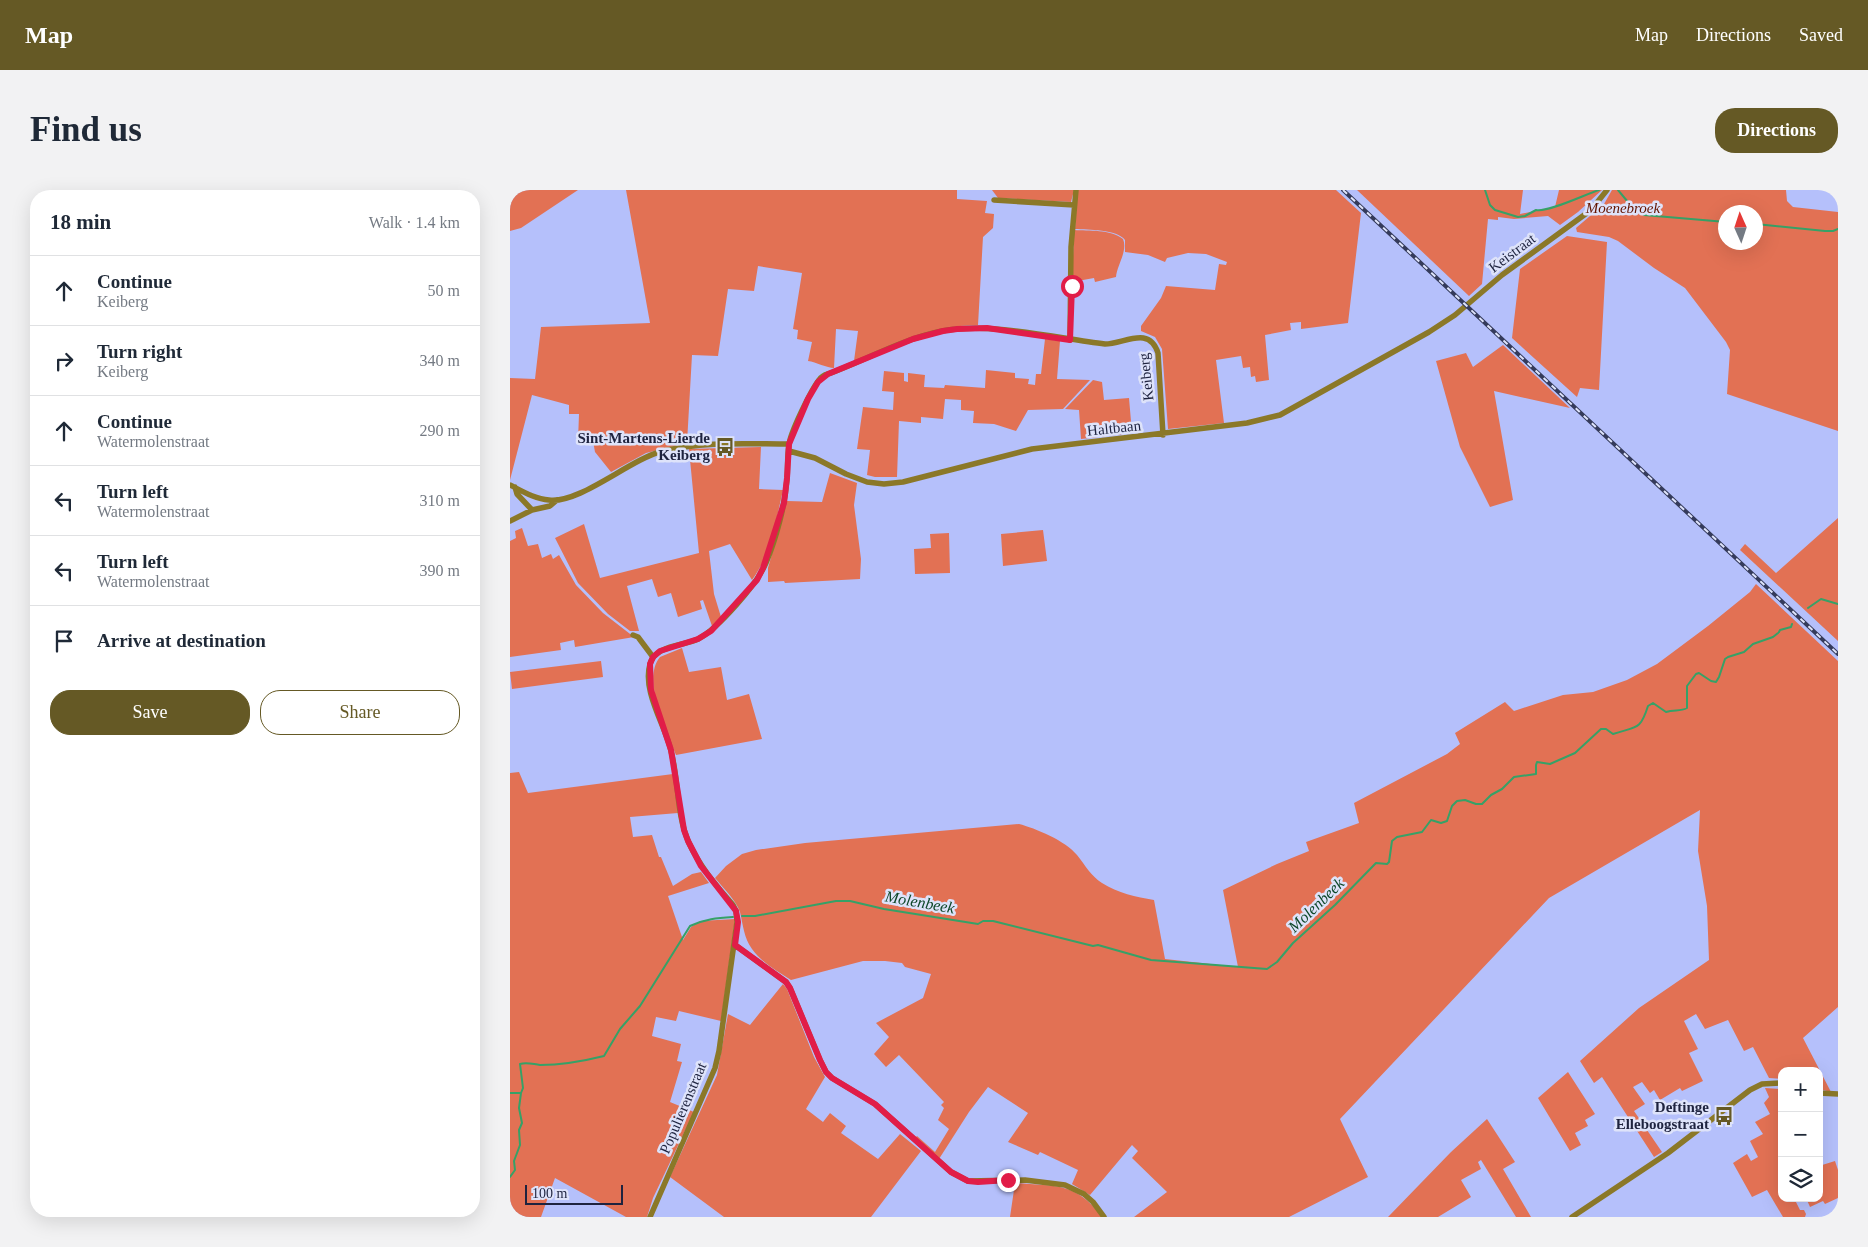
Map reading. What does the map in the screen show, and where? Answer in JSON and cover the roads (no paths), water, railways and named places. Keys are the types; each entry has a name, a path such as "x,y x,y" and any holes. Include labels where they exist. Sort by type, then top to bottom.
{"street":[{"path":"1070,340 1072,229 1076,190"},
{"name":"Keistraat","path":"1429,332 1462,310 1502,275 1591,210 1601,200 1607,190"},
{"path":"994,200 1074,205"},
{"name":"Keiberg","path":"789,444 808,399 821,377 913,339 950,330 978,328 1112,344 1136,337 1151,341 1156,345 1158,353 1163,434"},
{"name":"Haltbaan","path":"789,451 815,458 846,474 867,482 884,484 912,480 1032,449 1247,423 1280,415 1429,332"},
{"path":"513,486 541,499 556,500 573,496 646,457 662,451 688,446 789,444 784,503 768,558 757,580 711,631 698,639 660,651 653,657 638,637 633,635"},
{"path":"513,486 517,494 532,510"},
{"path":"510,520 532,510 550,506 556,500"},
{"name":"Populierenstraat","path":"650,1217 715,1068 738,922 736,911 701,866 684,830 671,750 651,690 650,664 653,657"},
{"path":"735,945 786,982 826,1072 832,1078 875,1104 951,1172 968,1181 1025,1180 1065,1186 1084,1194 1093,1202 1104,1217"},
{"path":"1572,1217 1675,1148 1750,1090 1762,1084 1778,1084"},
{"path":"1823,1093 1838,1094"}],"waterway":[{"path":"1485,190 1490,205 1495,210 1518,217 1525,216 1536,210 1549,209 1599,190"},
{"path":"1618,190 1633,208 1644,215 1718,221"},
{"path":"1763,225 1825,231 1838,229"},
{"path":"1808,608 1821,599 1838,604"},
{"name":"Molenbeek","path":"1779,632 1791,627 1792,624"},
{"name":"Molenbeek","path":"742,916 755,916 836,901 850,901 884,909 978,924 983,921 993,921 1093,946 1098,945 1151,960 1267,969 1277,962 1293,943 1335,905 1376,863 1387,864 1389,862 1392,841 1397,837 1422,832 1431,820 1441,823 1447,821 1452,806 1457,801 1465,800 1482,804 1514,777 1536,774 1537,762 1550,764 1575,753 1601,729 1606,729 1613,734 1633,728 1640,724 1648,706 1653,703 1666,712 1687,708 1687,686 1696,674 1699,673 1716,682 1725,659 1744,652 1753,644 1773,637 1778,633"},
{"name":"Molenbeek","path":"510,1093 521,1093 523,1088 520,1064 556,1064 604,1056 620,1029 640,1006 690,926 711,919 733,917"},
{"path":"510,1177 515,1170 514,1161 520,1145 519,1130 522,1123 519,1108 521,1093"}],"railway":[{"path":"1343,190 1838,654"}],"place":[{"name":"Sint-Martens-Lierde Keiberg","path":"725,447"},
{"name":"Deftinge Elleboogstraat","path":"1724,1116"}],"park label":[{"name":"Moenebroek","path":"1623,208"}]}
